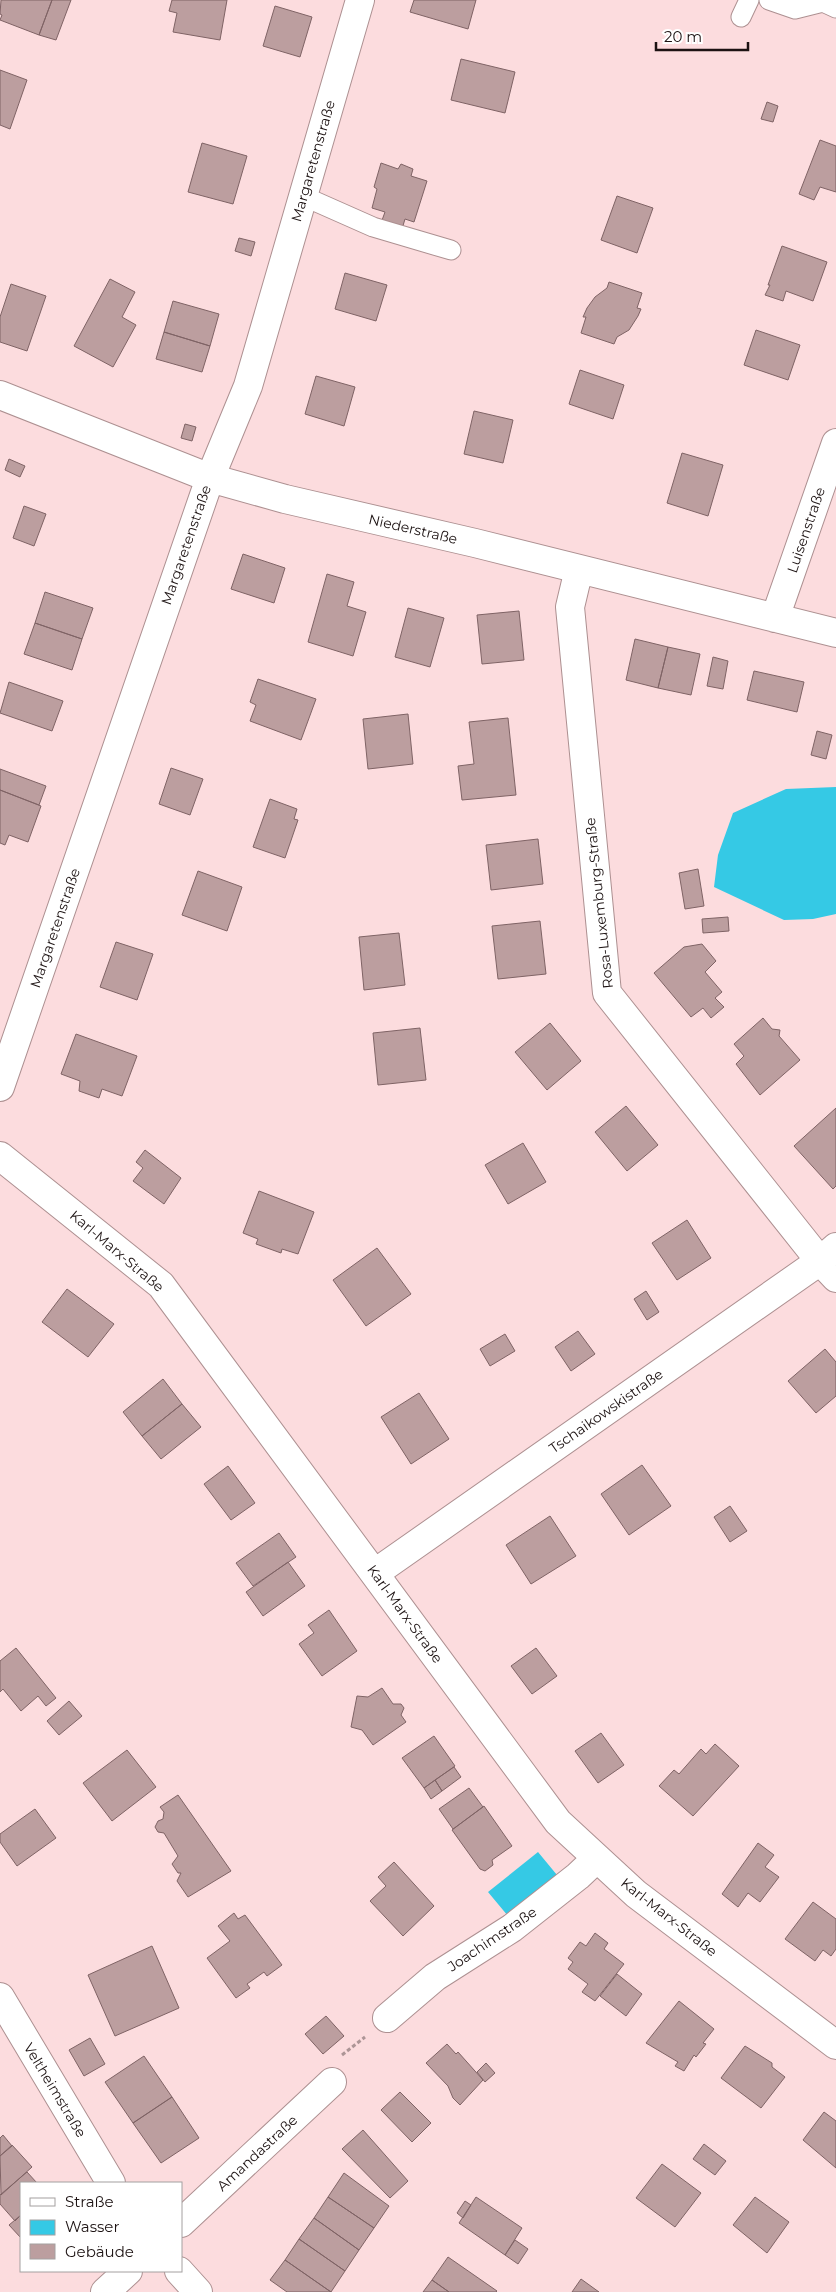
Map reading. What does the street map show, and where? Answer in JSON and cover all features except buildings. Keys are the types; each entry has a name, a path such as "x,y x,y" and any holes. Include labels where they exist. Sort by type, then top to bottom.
{"street":[{"name":"Margaretenstraße","path":"0,1087 210,478 248,386 360,0"},
{"name":"Niederstraße","path":"0,395 210,478 285,499 579,568 836,633"},
{"name":"Luisenstraße","path":"775,618 836,443"},
{"name":"Rosa-Luxemburg-Straße","path":"579,568 570,607 607,993 831,1262"},
{"name":"Karl-Marx-Straße","path":"0,1156 161,1284 558,1822 636,1894 836,2045"},
{"name":"Tschaikowskistraße","path":"375,1573 831,1262"},
{"name":"Joachimstraße","path":"387,2018 436,1977 512,1928 578,1876 596,1859"},
{"name":"Veltheimstraße","path":"0,1997 110,2182"},
{"name":"Amandastraße","path":"182,2222 332,2082"},
{"path":"105,2292 127,2272"},
{"path":"180,2272 198,2292"}],"lane":[{"path":"741,17 749,0"},
{"path":"769,0 795,9 823,2 836,8"},
{"path":"303,196 372,227 450,250"}],"path":[{"path":"332,2082 334,2065 338,2060 387,2018"}],"water":[{"path":"836,787 836,914 813,919 784,920 714,887 718,855 733,813 786,789"},
{"path":"538,1852 557,1875 508,1916 488,1892"}]}
